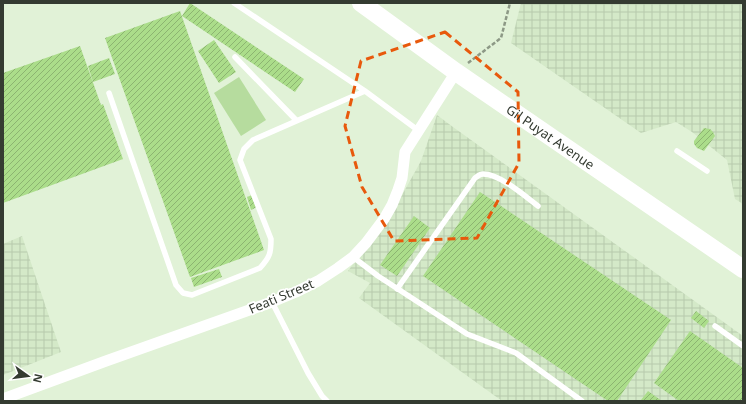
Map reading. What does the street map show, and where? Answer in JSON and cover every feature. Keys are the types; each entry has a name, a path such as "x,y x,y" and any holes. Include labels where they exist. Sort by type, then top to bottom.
{"main road":[{"name":"Gil Puyat Avenue","path":"360,3 456,72 743,269"}],"street":[{"name":"Feati Street","path":"3,400 106,361 272,302 318,281 338,268 366,243 384,219 392,205 402,178 405,152 456,72"}],"lane":[{"path":"234,3 366,91 419,131"},
{"path":"235,57 296,120"},
{"path":"109,93 176,285 183,293 192,295 260,268 266,261 271,251 271,239 240,160 244,149 254,140 296,120 366,91"},
{"path":"677,151 707,170"},
{"path":"397,289 475,178 482,174 492,175 502,180 538,206"},
{"path":"352,257 397,289 467,334 516,353 582,401"},
{"path":"272,302 308,373 322,396 327,401"},
{"path":"714,326 743,346"}],"path":[{"path":"456,72 501,38 510,3"}],"highlighted area":[{"path":"445,32 518,92 519,163 477,238 394,241 362,187 345,126 361,61"}],"shaded area":[{"path":"521,3 743,3 743,204 735,199 727,160 692,132 676,122 641,133 511,43"},
{"path":"437,115 743,336 743,401 502,401 359,298 370,283 348,271 397,204 421,161"},
{"path":"22,236 61,352 3,375 3,244"}],"green space":[{"path":"239,77 266,120 241,136 214,93"}],"building":[{"path":"190,3 304,79 295,92 182,16"},
{"path":"180,11 264,250 190,277 105,38"},
{"path":"214,40 236,72 219,83 198,51"},
{"path":"80,46 101,105 103,104 123,159 3,203 3,73"},
{"path":"109,58 115,74 93,82 88,66"},
{"path":"704,128 710,129 715,136 704,151 697,148 694,141"},
{"path":"480,192 671,320 617,401 608,401 423,276"},
{"path":"252,195 257,207 251,210 247,197"},
{"path":"414,216 430,228 397,276 380,265"},
{"path":"219,269 222,277 194,287 191,278"},
{"path":"696,311 709,321 704,328 691,318"},
{"path":"690,331 743,368 743,401 679,401 654,383"},
{"path":"648,391 662,401 641,400"}]}
